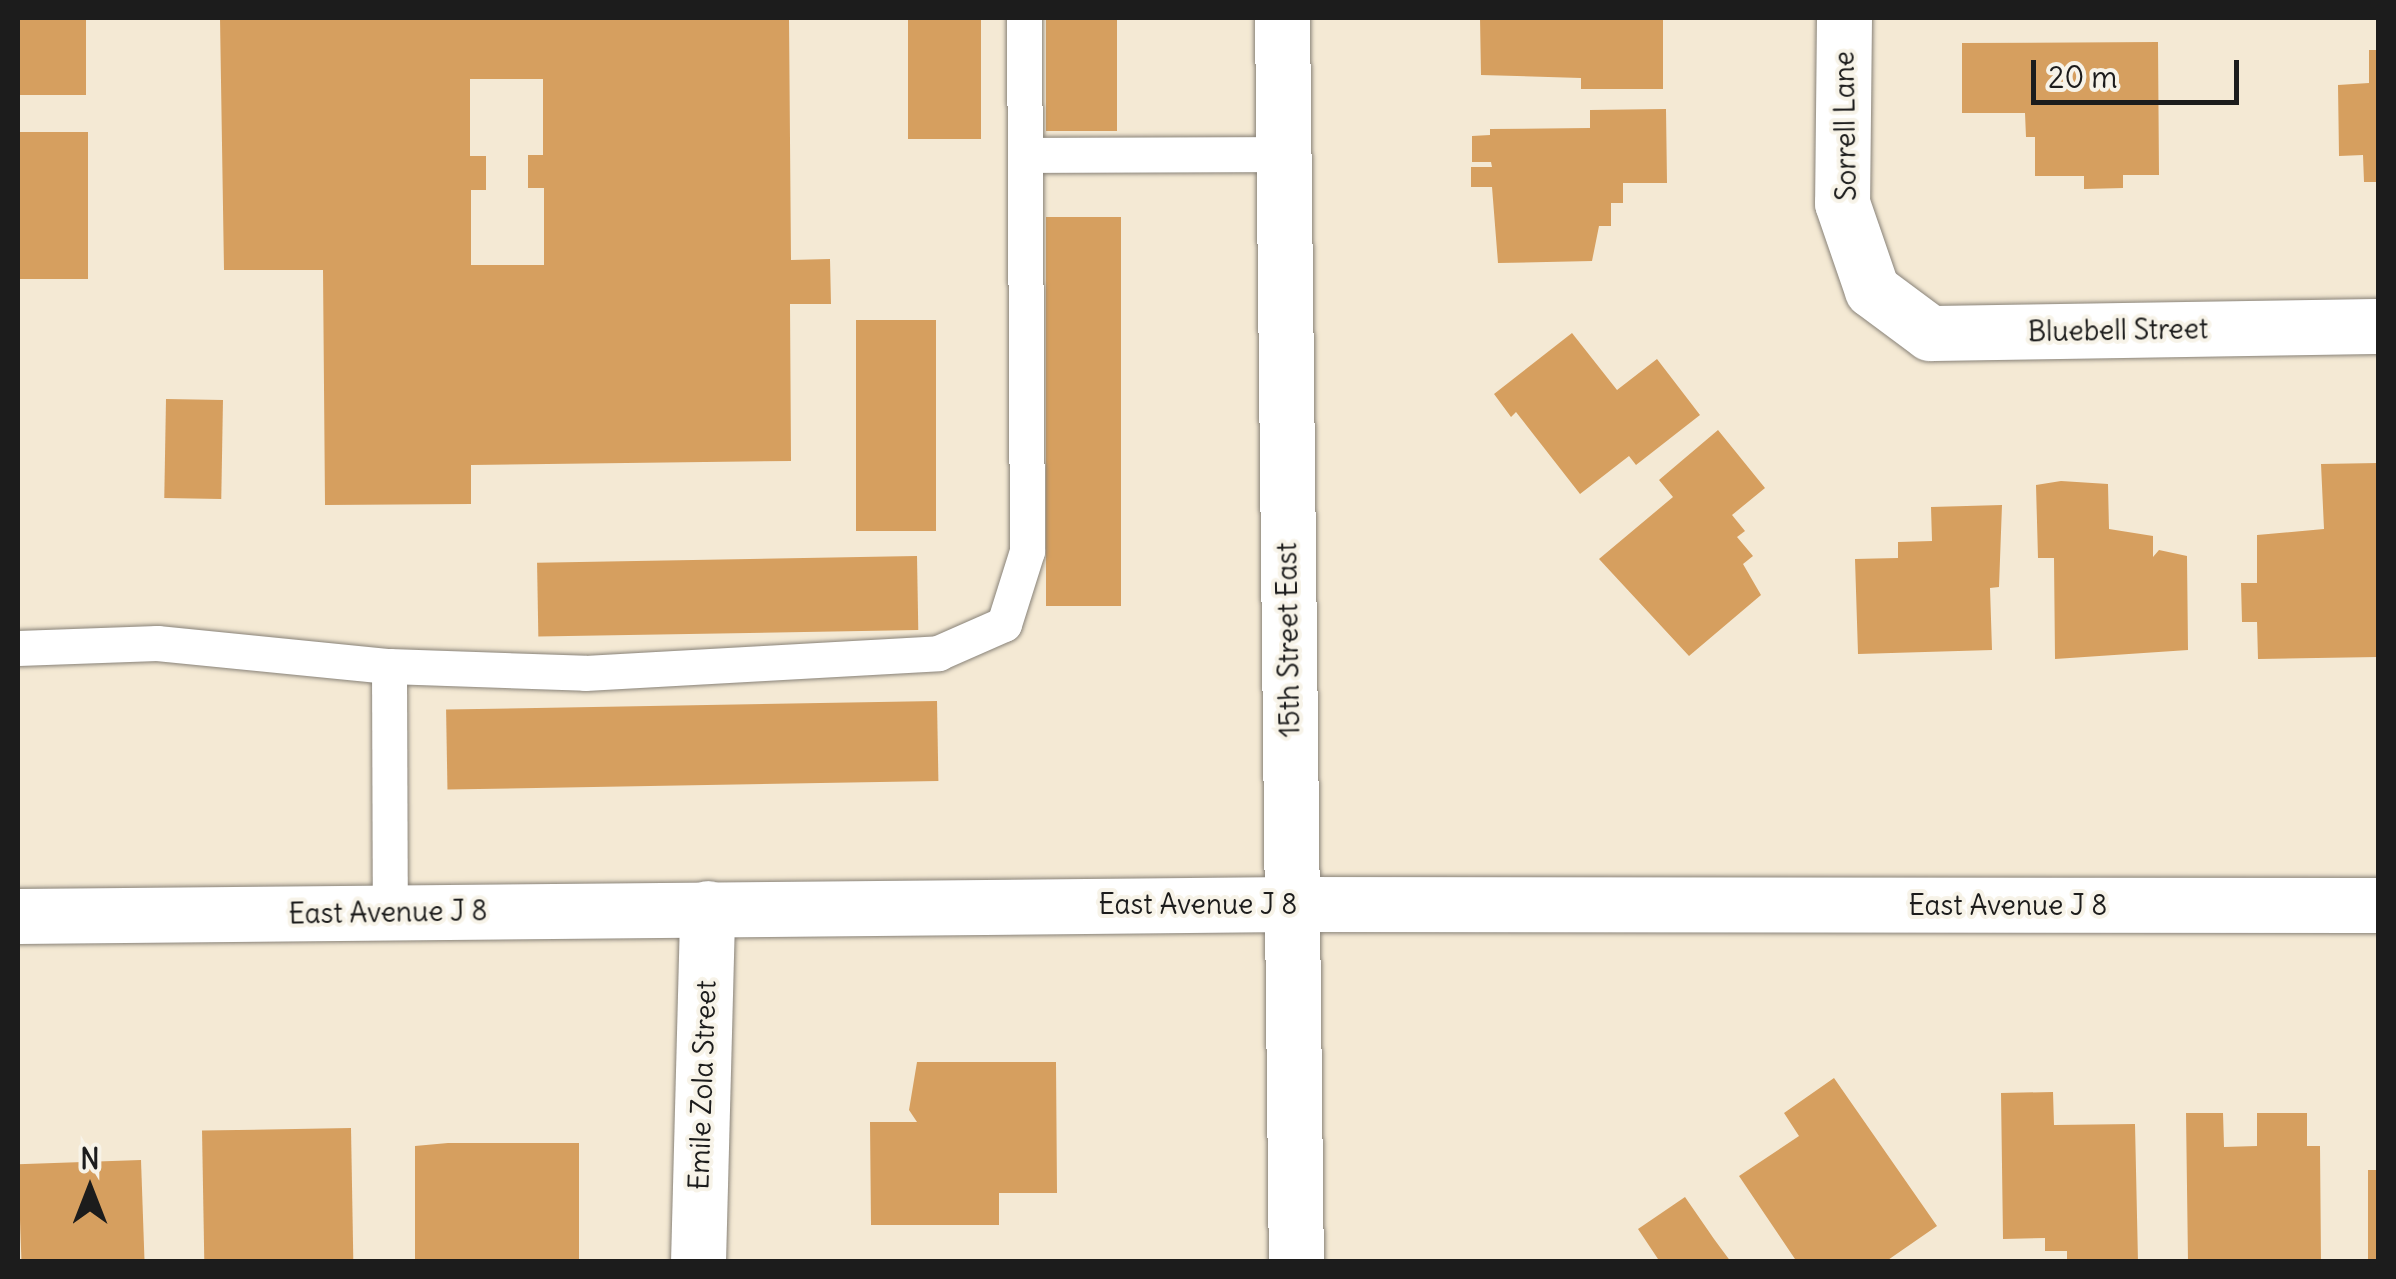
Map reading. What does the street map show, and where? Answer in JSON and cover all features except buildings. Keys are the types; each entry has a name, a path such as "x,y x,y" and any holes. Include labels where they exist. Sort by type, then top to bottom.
{"street":[{"name":"15th Street East","path":"1282,18 1296,1262"},
{"name":"Sorrell Lane","path":"1844,18 1842,203 1872,290"},
{"name":"Bluebell Street","path":"1872,290 1930,333 2378,326"},
{"name":"East Avenue J 8","path":"18,916 1290,904 2378,905"},
{"name":"Emile Zola Street","path":"698,1262 707,908"}],"lane":[{"path":"18,648 156,643 389,666 586,673 938,653 1004,624 1027,551 1024,18"},
{"path":"1027,155 1284,154"},
{"path":"389,666 390,912"}]}
